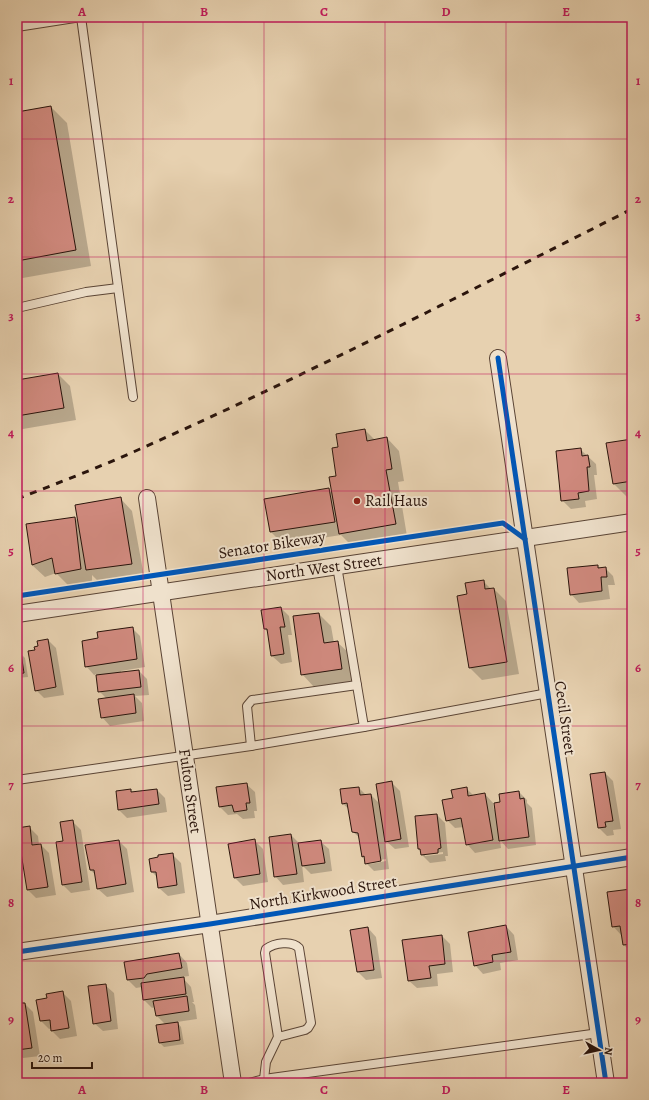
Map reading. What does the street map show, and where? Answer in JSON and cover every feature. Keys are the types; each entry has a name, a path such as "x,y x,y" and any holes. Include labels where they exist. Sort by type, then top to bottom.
{"street":[{"name":"Cecil Street","path":"498,358 606,1083"},
{"name":"Fulton Street","path":"147,498 233,1083"},
{"name":"North West Street","path":"17,614 161,591 525,539 632,522"},
{"name":"North Kirkwood Street","path":"17,952 210,924 632,857"}],"lane":[{"path":"17,27 81,17 133,397"},
{"path":"17,308 86,292 118,288"},
{"path":"337,566 364,727"},
{"path":"251,746 247,706 252,700 357,685"},
{"path":"17,780 251,746 548,693"},
{"path":"264,1079 266,1062 278,1037 265,953 266,949 270,946 289,943 294,944 299,948 310,1023 308,1028 305,1030 278,1037"},
{"path":"249,1083 264,1079 599,1033"}],"building":[{"path":"51,106 76,250 17,261 17,112"},
{"path":"58,373 64,408 17,416 17,380"},
{"path":"365,429 367,441 387,437 392,469 386,470 396,524 339,534 329,477 336,476 332,448 338,447 336,434"},
{"path":"632,439 632,481 613,484 606,443"},
{"path":"581,448 582,456 588,455 590,467 587,467 589,491 578,493 579,499 561,501 556,451"},
{"path":"329,488 335,522 270,532 264,499"},
{"path":"121,497 132,564 86,570 75,505"},
{"path":"75,517 81,569 55,574 52,558 32,565 26,524"},
{"path":"598,565 598,568 606,567 607,577 601,577 602,591 570,595 567,568"},
{"path":"484,580 485,589 494,588 507,662 469,668 457,596 467,594 465,583"},
{"path":"281,607 285,627 280,627 284,654 271,656 267,629 264,629 261,610"},
{"path":"319,613 324,643 338,641 342,669 301,675 293,616"},
{"path":"133,627 137,659 85,667 82,641 98,638 97,632"},
{"path":"48,639 56,687 35,691 28,651 35,650 34,647 38,646 37,641"},
{"path":"21,653 24,673 17,674 17,654"},
{"path":"139,670 141,687 98,692 96,675"},
{"path":"134,694 136,713 101,718 98,699"},
{"path":"605,772 613,821 605,822 606,827 598,828 590,774"},
{"path":"392,781 401,839 385,842 376,784"},
{"path":"247,783 250,803 246,803 247,810 234,812 232,805 219,807 216,787"},
{"path":"359,787 360,795 371,794 381,861 365,864 364,856 362,857 358,833 352,832 347,803 342,804 340,789"},
{"path":"467,787 468,796 485,793 493,840 466,845 461,818 446,821 442,800 453,798 451,790"},
{"path":"131,789 131,792 157,789 159,804 118,810 116,791"},
{"path":"519,791 520,799 524,798 529,837 499,841 494,803 500,802 499,794"},
{"path":"437,814 441,848 438,849 438,853 421,855 420,849 418,849 415,816"},
{"path":"73,820 82,882 62,885 56,842 63,841 60,822"},
{"path":"30,826 32,845 41,844 48,887 27,890 17,828"},
{"path":"291,834 297,874 274,877 269,837"},
{"path":"255,839 260,874 234,878 228,844"},
{"path":"119,840 126,884 97,889 94,870 90,870 85,845"},
{"path":"321,840 325,863 302,866 298,843"},
{"path":"173,853 177,885 158,888 156,872 151,872 149,859 158,857 158,855"},
{"path":"631,889 632,944 623,945 620,926 612,927 607,892"},
{"path":"506,925 511,952 492,955 493,962 474,966 468,932"},
{"path":"368,927 374,970 357,972 350,930"},
{"path":"442,935 445,964 429,966 431,978 408,981 402,940"},
{"path":"179,953 182,968 147,974 144,978 127,980 124,962"},
{"path":"184,977 186,994 143,1000 141,983"},
{"path":"106,984 111,1021 93,1024 88,986"},
{"path":"63,991 69,1028 51,1031 50,1020 40,1021 36,1000 47,998 46,994"},
{"path":"17,995 19,1003 25,1003 32,1048 17,1050"},
{"path":"187,996 189,1011 156,1016 153,1001"},
{"path":"178,1022 180,1040 159,1043 156,1025"}],"railway":[{"path":"17,499 125,456 264,392 388,332 632,209"}],"cycle path":[{"path":"498,358 606,1083"},
{"name":"Senator Bikeway","path":"17,596 503,523 525,539"},
{"path":"17,952 210,924 632,857"}],"place":[{"name":"Rail Haus","path":"357,501"}]}
